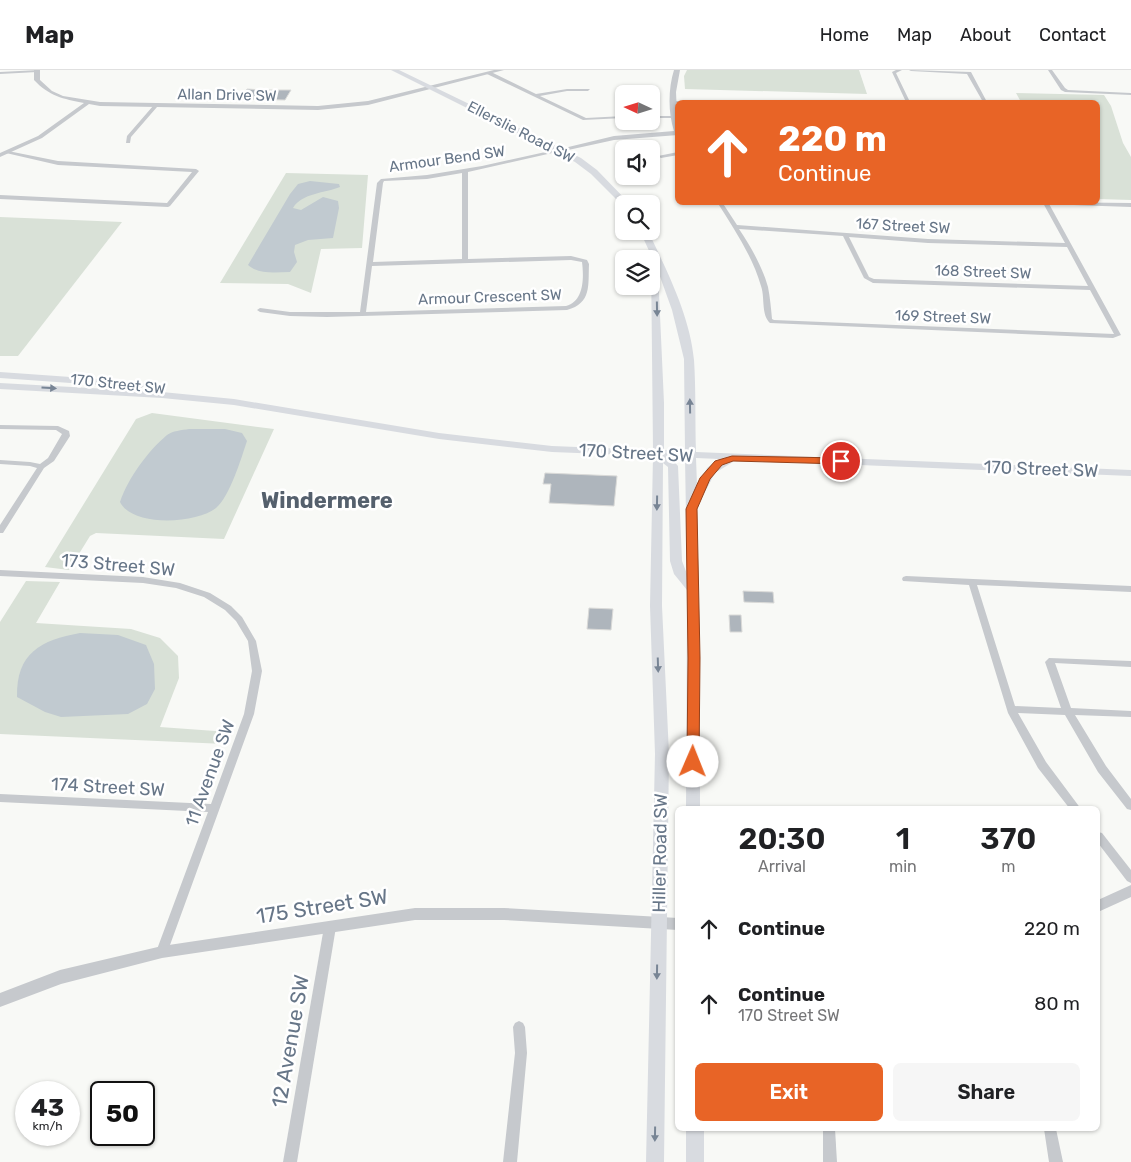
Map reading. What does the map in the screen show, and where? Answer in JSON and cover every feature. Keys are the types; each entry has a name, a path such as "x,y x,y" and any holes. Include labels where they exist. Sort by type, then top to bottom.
{"main road":[{"name":"Ellerslie Road SW","path":"394,70 404,72 559,150 594,172 617,195"},
{"path":"658,346 665,360 666,442 670,447 691,455 689,358 686,337 660,272"},
{"path":"655,295 658,346 658,454 673,466 676,561 680,574 693,589"},
{"name":"170 Street SW","path":"0,375 132,384 198,392 234,402"},
{"name":"170 Street SW","path":"0,386 162,395 234,402 479,441 552,449 1131,473"},
{"name":"Hiller Road SW","path":"655,1162 662,754 656,606 658,454"},
{"name":"Hiller Road SW","path":"691,455 693,806"},
{"path":"691,509 705,478 715,466 727,459 745,458"},
{"path":"694,1131 695,1162"}],"street":[{"name":"Allan Drive SW","path":"37,70 36,77 39,83 50,92 87,103 155,107 318,108 368,103 502,70"},
{"path":"0,73 37,70"},
{"path":"675,121 674,79 677,70"},
{"path":"900,70 895,70 907,100"},
{"path":"911,70 969,72 984,100"},
{"path":"1050,70 1063,89 1067,91 1131,94"},
{"path":"489,73 591,120 615,118"},
{"path":"536,95 567,90 588,90"},
{"path":"0,155 40,137 87,103"},
{"path":"128,142 129,137 155,107"},
{"path":"660,117 674,117"},
{"path":"559,150 614,138 675,134"},
{"name":"Armour Bend SW","path":"363,313 380,183 390,179 427,177 512,163 559,150"},
{"path":"0,197 168,205 196,171 58,163 8,152"},
{"path":"661,156 675,153"},
{"path":"465,171 465,262"},
{"path":"1100,204 1131,205"},
{"path":"721,205 736,227"},
{"path":"1048,205 1092,288"},
{"name":"167 Street SW","path":"736,227 928,241 1070,245"},
{"name":"169 Street SW","path":"736,227 750,249 759,271 772,322 1116,335 1092,288"},
{"name":"168 Street SW","path":"845,235 867,278 872,281 1092,288"},
{"name":"Armour Crescent SW","path":"260,310 290,314 567,308 576,306 583,299 586,264 585,261 579,258 369,264"},
{"path":"0,427 58,428 66,433 51,460 41,467 0,531"},
{"path":"0,462 30,464 41,467"},
{"name":"173 Street SW","path":"0,573 167,583 197,591 228,608"},
{"path":"906,579 1131,589"},
{"path":"972,582 1012,709 1042,766 1074,806"},
{"name":"11 Avenue SW","path":"162,952 249,714 258,671 252,641 239,619 228,608"},
{"path":"1131,664 1052,660 1050,662 1067,710 1102,769 1131,806"},
{"path":"1012,709 1131,714"},
{"name":"174 Street SW","path":"0,798 214,808"},
{"path":"1100,839 1131,878"},
{"path":"1100,905 1131,892"},
{"name":"175 Street SW","path":"0,1000 60,977 162,952 378,918 440,912 675,924"},
{"name":"12 Avenue SW","path":"290,1162 330,927"},
{"path":"510,1162 521,1053 519,1027"},
{"path":"829,1131 830,1162"},
{"path":"1050,1131 1056,1162"}],"shaded area":[{"path":"687,70 859,70 867,94 685,89 684,76"},
{"path":"1016,93 1104,95 1111,106 1123,143 1131,157 1131,200 1100,199 1100,100 1020,100"},
{"path":"286,173 368,175 362,248 321,249 311,293 288,284 220,283"},
{"path":"310,181 339,184 340,187 308,196 293,208 301,210 323,197 338,201 339,208 333,238 308,240 295,245 294,252 297,262 290,272 268,272 252,268 248,265 290,194 298,184"},
{"path":"0,217 122,222 18,356 0,356"},
{"path":"152,413 274,429 224,539 96,533 90,536 69,570 45,567 136,419"},
{"path":"189,429 225,429 242,433 247,441 234,477 221,502 216,508 207,513 180,520 150,519 137,516 127,510 120,502 133,474 146,457 169,434"},
{"path":"26,581 60,582 36,623 131,629 160,638 178,656 179,678 160,727 229,732 225,744 0,734 0,622"},
{"path":"80,633 118,635 146,645 154,664 155,689 147,704 128,714 61,717 45,712 17,697 21,669 26,659 43,645"}],"building":[{"path":"247,89 291,90 285,100 241,99"},
{"path":"545,473 617,476 614,506 549,503 551,484 543,484"},
{"path":"743,591 773,592 774,603 744,602"},
{"path":"589,608 613,609 611,630 587,629"},
{"path":"729,615 741,615 742,632 730,632"}],"district":[{"name":"Windermere","path":"327,500"}],"route":[{"path":"693,762 694,658 691,509 705,478 718,463 732,458 841,461"}]}
